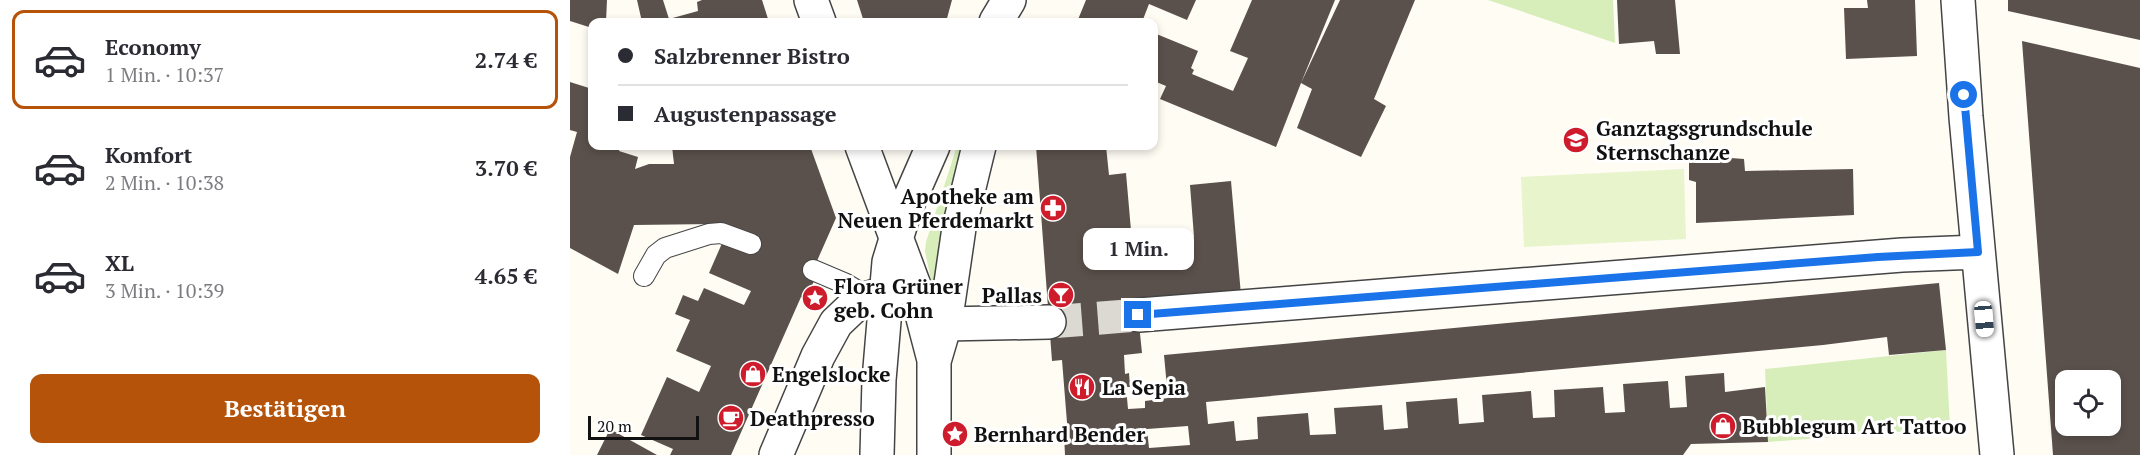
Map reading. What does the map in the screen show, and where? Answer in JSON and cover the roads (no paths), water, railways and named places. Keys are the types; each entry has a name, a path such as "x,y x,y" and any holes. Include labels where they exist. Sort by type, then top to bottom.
{"street":[{"path":"811,0 818,18"},
{"path":"998,18 1009,0"},
{"path":"1013,18 1017,0"},
{"path":"1958,0 1997,455 1991,455"},
{"path":"863,150 916,291 934,360 934,455"},
{"path":"877,455 879,380 877,296 896,237 931,150"},
{"path":"934,360 945,324 959,228 978,150"},
{"path":"1138,315 1878,257 1978,252"},
{"path":"776,455 829,335 846,312 877,296"},
{"path":"945,324 1049,322"}],"lane":[{"path":"644,276 656,255 665,248 709,234 721,233 751,244"},
{"path":"813,270 877,296"}],"tunnel":[{"path":"1049,322 1139,315"}],"place":[{"name":"Ganztagsgrundschule Sternschanze","path":"1576,140"},
{"name":"Apotheke am Neuen Pferdemarkt","path":"1053,208"},
{"name":"Pallas","path":"1061,295"},
{"name":"Flora Grüner geb. Cohn","path":"815,298"},
{"name":"Engelslocke","path":"753,374"},
{"name":"La Sepia","path":"1082,387"},
{"name":"Deathpresso","path":"731,418"},
{"name":"Bubblegum Art Tattoo","path":"1723,426"},
{"name":"Bernhard Bender","path":"955,434"}]}
